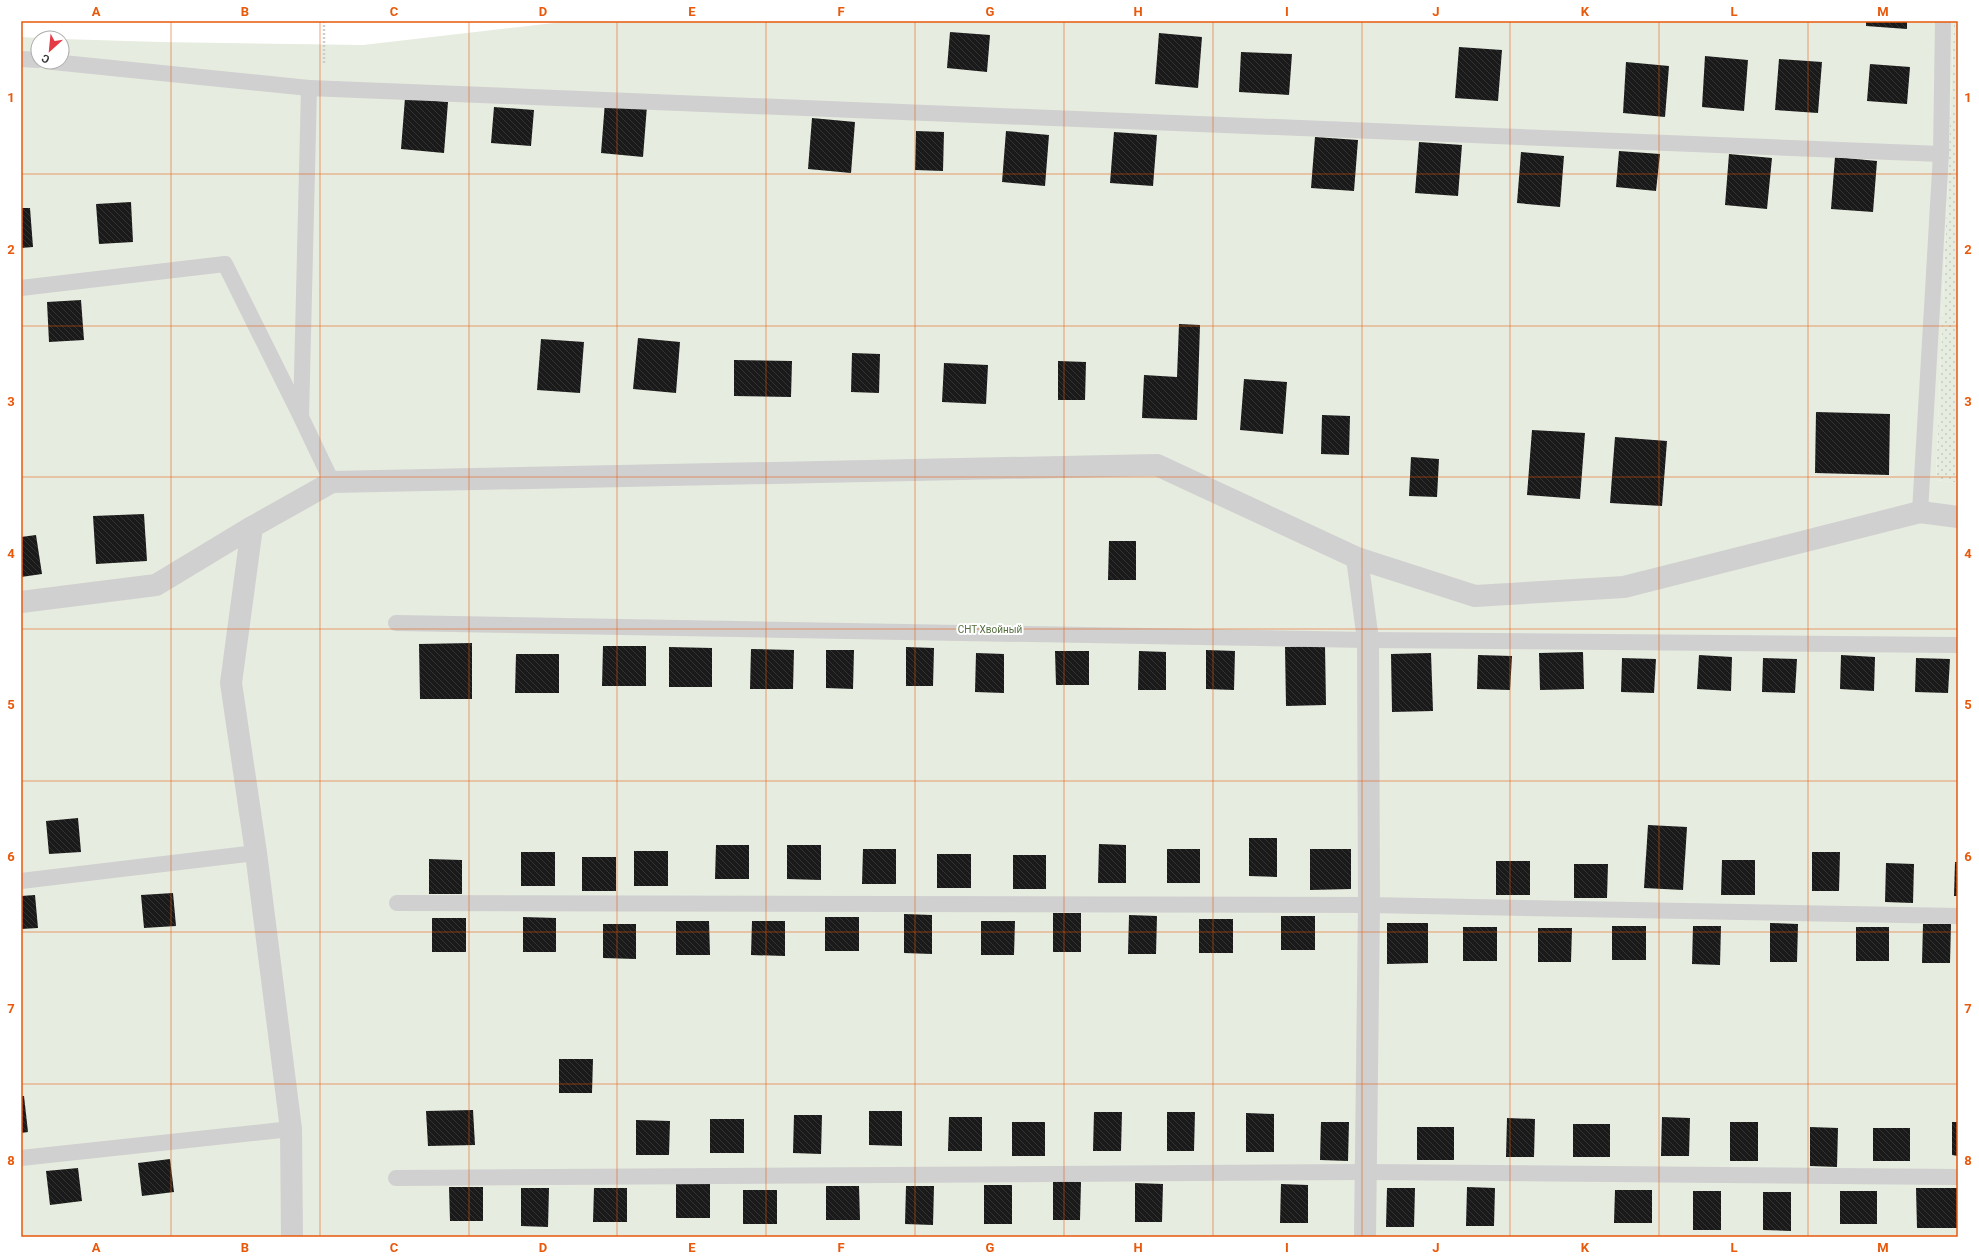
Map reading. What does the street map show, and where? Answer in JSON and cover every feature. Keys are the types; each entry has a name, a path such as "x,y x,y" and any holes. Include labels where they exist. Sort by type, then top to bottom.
{"street":[{"path":"21,602 156,586 252,527 332,482 1157,465 1357,558 1475,596 1624,587 1920,512 1958,517"},
{"path":"252,527 231,683 256,853 291,1129 292,1237"},
{"path":"1357,558 1368,640 1369,905 1365,1237"}],"lane":[{"path":"1920,512 1941,154 1943,21"},
{"path":"70,64 309,88 1941,154"},
{"path":"301,416 309,88"},
{"path":"21,288 225,264 301,416 332,482"},
{"path":"396,623 1368,640 1958,645"},
{"path":"21,881 256,853"},
{"path":"397,903 1369,905 1958,916"},
{"path":"21,1158 291,1129"},
{"path":"396,1178 1365,1172 1958,1177"}],"path":[{"path":"324,21 325,88"}],"green space":[{"name":"СНТ Хвойный","path":"572,21 1954,21 1936,480 1958,483 1958,1237 21,1237 21,37 30,38 30,70 70,70 70,39 363,45"},
{"path":"1954,21 1958,21 1958,483 1936,480"}],"building":[{"path":"1866,21 1907,21 1907,29 1866,26"},
{"path":"950,32 990,35 987,72 947,68"},
{"path":"1159,33 1202,37 1198,88 1155,84"},
{"path":"1459,47 1502,50 1498,101 1455,98"},
{"path":"1241,52 1292,54 1289,95 1239,92"},
{"path":"1705,56 1748,60 1744,111 1702,107"},
{"path":"1779,59 1822,62 1818,113 1775,110"},
{"path":"1626,62 1669,66 1665,117 1623,113"},
{"path":"1870,64 1910,67 1907,104 1867,101"},
{"path":"405,98 448,102 444,153 401,149"},
{"path":"605,102 647,106 643,157 601,153"},
{"path":"494,107 534,110 531,146 491,143"},
{"path":"812,118 855,122 851,173 808,169"},
{"path":"916,131 944,132 943,171 915,170"},
{"path":"1006,131 1049,135 1045,186 1002,182"},
{"path":"1114,132 1157,135 1153,186 1110,183"},
{"path":"1315,137 1358,140 1354,191 1311,188"},
{"path":"1419,142 1462,145 1458,196 1415,193"},
{"path":"1619,151 1660,154 1656,191 1616,187"},
{"path":"1521,152 1564,156 1560,207 1517,203"},
{"path":"1729,154 1772,158 1767,209 1725,205"},
{"path":"1835,157 1877,161 1873,212 1831,209"},
{"path":"131,202 133,242 99,244 96,204"},
{"path":"21,208 30,208 33,247 21,248"},
{"path":"81,300 84,340 49,342 47,302"},
{"path":"1179,324 1200,325 1197,420 1142,418 1144,375 1177,377"},
{"path":"638,338 680,342 676,393 633,389"},
{"path":"541,339 584,342 580,393 537,390"},
{"path":"852,353 880,354 879,393 851,392"},
{"path":"734,360 792,361 791,397 734,396"},
{"path":"1058,361 1086,362 1085,400 1058,400"},
{"path":"944,363 988,365 986,404 942,402"},
{"path":"1244,379 1287,382 1283,434 1240,430"},
{"path":"1816,412 1890,414 1889,475 1815,473"},
{"path":"1322,415 1350,416 1349,455 1321,454"},
{"path":"1532,430 1585,433 1580,499 1527,495"},
{"path":"1615,437 1667,441 1662,506 1610,503"},
{"path":"1411,457 1439,459 1437,497 1409,496"},
{"path":"144,514 147,561 96,564 93,516"},
{"path":"36,535 42,574 21,577 21,537"},
{"path":"1109,541 1136,541 1136,580 1108,580"},
{"path":"472,643 472,699 420,699 419,644"},
{"path":"603,646 646,646 646,686 602,686"},
{"path":"1325,646 1326,705 1286,706 1285,647"},
{"path":"669,647 712,648 712,687 669,687"},
{"path":"906,647 934,648 933,686 906,686"},
{"path":"751,649 794,650 793,689 750,689"},
{"path":"826,650 854,650 853,689 826,688"},
{"path":"1206,650 1235,651 1234,690 1206,689"},
{"path":"1055,651 1089,651 1089,685 1056,685"},
{"path":"1139,651 1166,652 1166,690 1138,690"},
{"path":"1583,652 1584,689 1540,690 1539,653"},
{"path":"976,653 1004,654 1004,693 975,692"},
{"path":"1431,653 1433,711 1392,712 1391,654"},
{"path":"516,654 559,654 559,693 515,693"},
{"path":"1478,655 1512,656 1510,690 1477,689"},
{"path":"1699,655 1732,657 1731,691 1697,689"},
{"path":"1841,655 1875,657 1874,691 1840,689"},
{"path":"1622,658 1656,659 1654,693 1621,692"},
{"path":"1763,658 1797,659 1795,693 1762,692"},
{"path":"1916,658 1950,659 1948,693 1915,692"},
{"path":"78,818 81,852 49,854 46,821"},
{"path":"1648,825 1687,827 1683,890 1644,888"},
{"path":"1249,838 1277,838 1277,877 1249,876"},
{"path":"1099,844 1126,845 1126,883 1098,883"},
{"path":"716,845 749,845 749,879 715,879"},
{"path":"787,845 821,845 821,880 787,879"},
{"path":"863,849 896,849 896,884 862,884"},
{"path":"1167,849 1200,849 1200,883 1167,883"},
{"path":"1310,849 1351,849 1351,889 1310,890"},
{"path":"634,851 668,851 668,886 634,886"},
{"path":"521,852 555,852 555,886 521,886"},
{"path":"1812,852 1840,852 1839,891 1812,891"},
{"path":"937,854 971,854 971,888 937,888"},
{"path":"1013,855 1046,855 1046,889 1013,889"},
{"path":"582,857 616,857 616,891 582,891"},
{"path":"429,859 462,860 462,894 429,894"},
{"path":"1722,860 1755,860 1755,895 1721,895"},
{"path":"1496,861 1530,861 1530,895 1496,895"},
{"path":"1955,862 1958,862 1958,896 1954,896"},
{"path":"1886,863 1914,864 1913,903 1885,902"},
{"path":"1574,864 1608,864 1607,898 1574,898"},
{"path":"173,893 176,926 144,928 141,895"},
{"path":"35,895 38,928 21,929 21,896"},
{"path":"1053,913 1081,913 1081,952 1053,952"},
{"path":"904,914 932,915 932,954 904,953"},
{"path":"1129,915 1157,916 1156,954 1128,954"},
{"path":"1281,916 1315,916 1315,950 1281,950"},
{"path":"523,917 556,918 556,952 523,952"},
{"path":"825,917 859,917 859,951 825,951"},
{"path":"432,918 466,918 466,952 432,952"},
{"path":"1199,919 1233,919 1233,953 1199,953"},
{"path":"676,921 709,921 710,955 676,955"},
{"path":"752,921 785,921 785,956 751,955"},
{"path":"981,921 1015,921 1014,955 981,955"},
{"path":"1387,923 1428,923 1428,963 1387,964"},
{"path":"1770,923 1798,924 1797,962 1770,962"},
{"path":"603,924 636,924 636,959 603,958"},
{"path":"1923,924 1951,924 1950,963 1922,963"},
{"path":"1612,926 1646,926 1646,960 1612,960"},
{"path":"1693,926 1721,926 1720,965 1692,964"},
{"path":"1463,927 1497,927 1497,961 1463,961"},
{"path":"1856,927 1889,927 1889,961 1856,961"},
{"path":"1538,928 1572,928 1571,962 1538,962"},
{"path":"559,1059 593,1059 592,1093 559,1093"},
{"path":"21,1096 24,1096 28,1132 21,1133"},
{"path":"473,1110 475,1145 428,1146 426,1111"},
{"path":"869,1111 902,1111 902,1146 869,1145"},
{"path":"1094,1112 1122,1112 1121,1151 1093,1151"},
{"path":"1167,1112 1195,1112 1194,1151 1167,1151"},
{"path":"1246,1113 1274,1114 1274,1152 1246,1152"},
{"path":"794,1115 822,1115 821,1154 793,1153"},
{"path":"949,1117 982,1117 982,1151 948,1151"},
{"path":"1662,1117 1690,1118 1689,1156 1661,1156"},
{"path":"1507,1118 1535,1119 1534,1157 1506,1157"},
{"path":"710,1119 744,1119 744,1153 710,1153"},
{"path":"636,1120 670,1121 669,1155 636,1155"},
{"path":"1012,1122 1045,1122 1045,1156 1012,1156"},
{"path":"1321,1122 1349,1122 1348,1161 1320,1160"},
{"path":"1730,1122 1758,1122 1758,1161 1730,1161"},
{"path":"1952,1122 1958,1122 1958,1156 1952,1155"},
{"path":"1573,1124 1610,1124 1610,1157 1573,1157"},
{"path":"1417,1127 1454,1127 1454,1160 1417,1160"},
{"path":"1810,1127 1838,1128 1837,1167 1810,1166"},
{"path":"1873,1128 1910,1128 1910,1161 1873,1161"},
{"path":"170,1159 174,1192 142,1196 138,1163"},
{"path":"78,1168 82,1201 50,1205 46,1171"},
{"path":"1053,1181 1081,1182 1080,1220 1053,1220"},
{"path":"676,1183 710,1184 710,1218 676,1218"},
{"path":"1135,1183 1163,1184 1162,1222 1135,1222"},
{"path":"1281,1184 1308,1185 1308,1223 1280,1223"},
{"path":"984,1185 1012,1185 1012,1224 984,1224"},
{"path":"826,1186 859,1186 860,1220 826,1220"},
{"path":"906,1186 934,1186 933,1225 905,1224"},
{"path":"449,1187 483,1187 483,1221 450,1221"},
{"path":"1467,1187 1495,1188 1494,1226 1466,1226"},
{"path":"521,1188 549,1188 548,1227 521,1226"},
{"path":"594,1188 627,1188 627,1222 593,1222"},
{"path":"1387,1188 1415,1188 1414,1227 1386,1227"},
{"path":"1916,1188 1958,1188 1958,1228 1917,1228"},
{"path":"743,1190 777,1190 777,1224 743,1224"},
{"path":"1615,1190 1652,1190 1652,1223 1614,1223"},
{"path":"1693,1191 1721,1191 1721,1230 1693,1230"},
{"path":"1840,1191 1877,1191 1877,1224 1840,1224"},
{"path":"1763,1192 1791,1192 1791,1231 1763,1230"}]}
